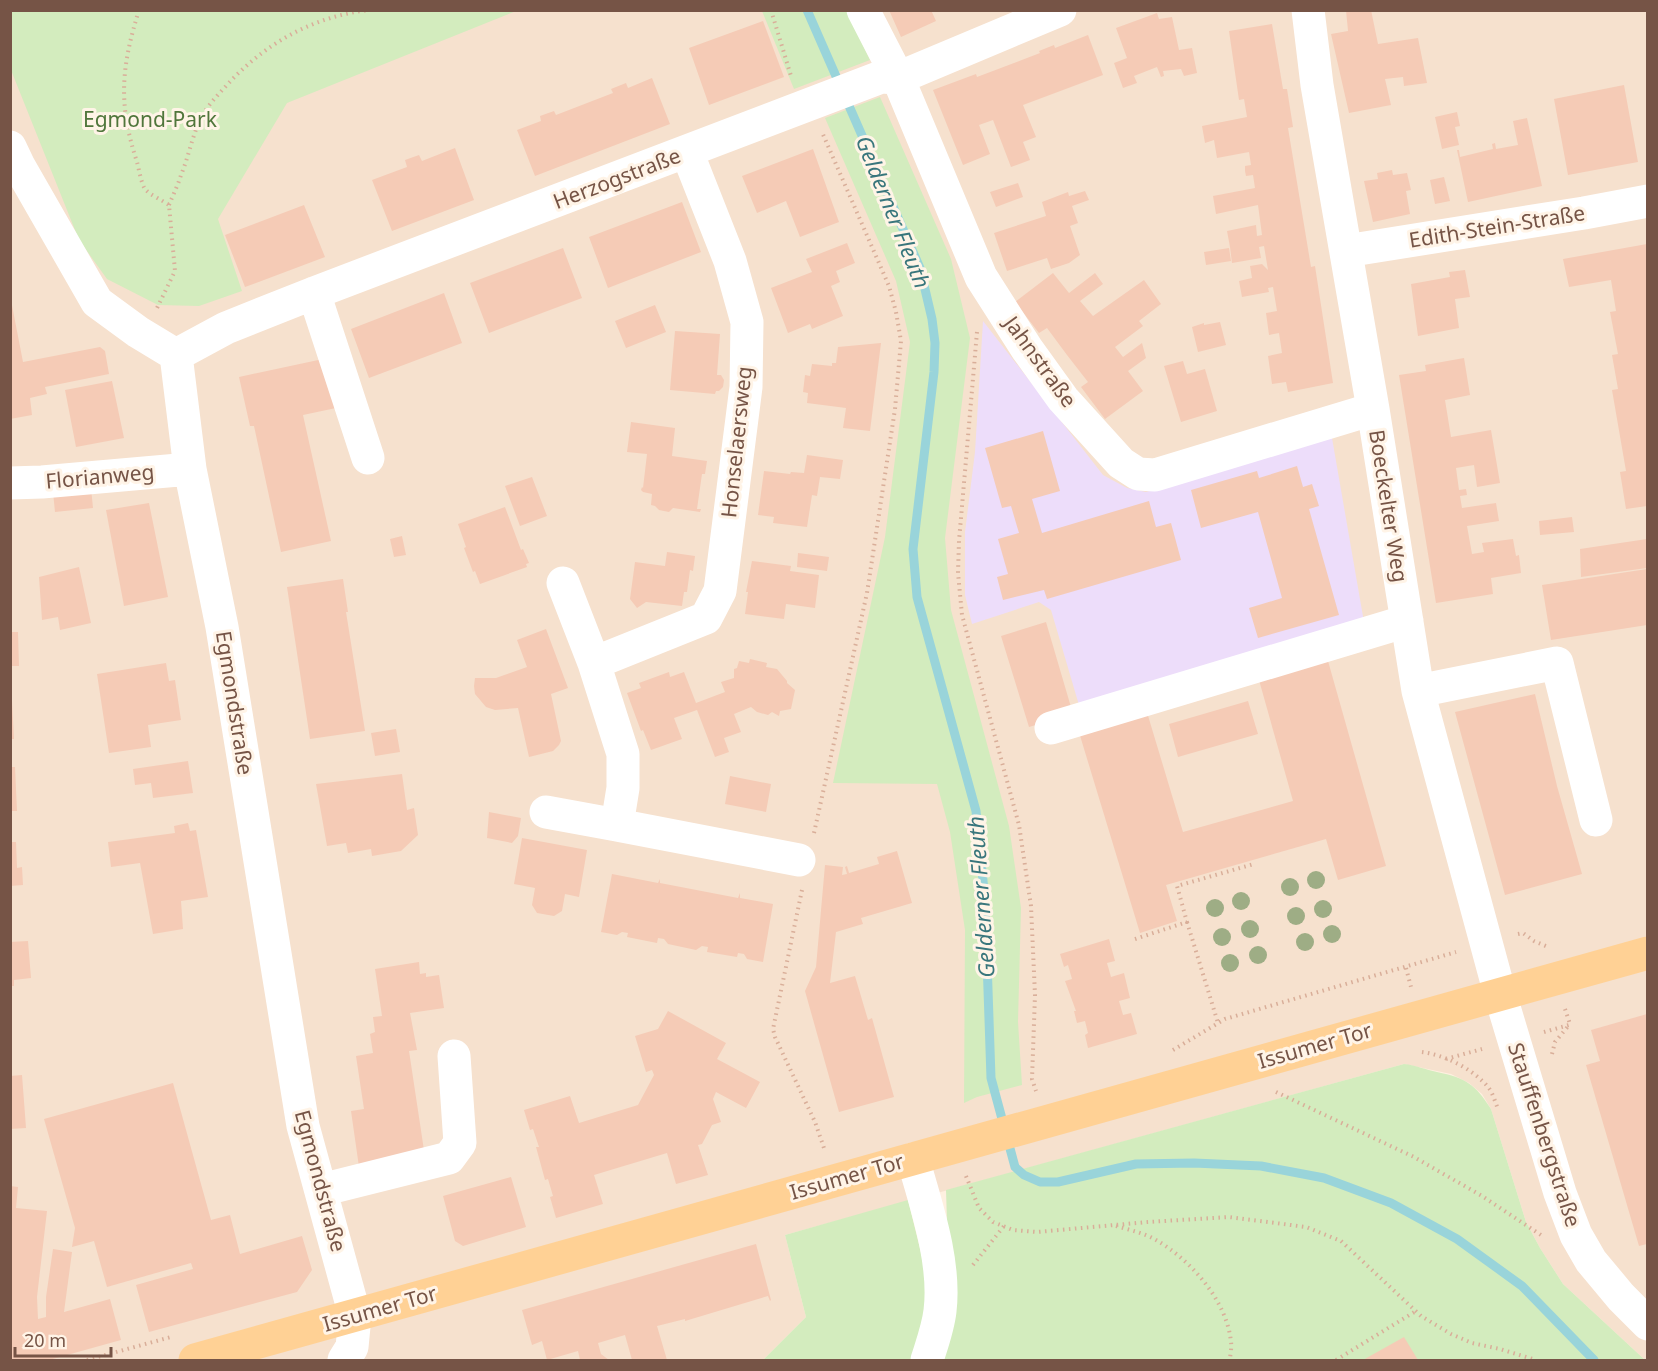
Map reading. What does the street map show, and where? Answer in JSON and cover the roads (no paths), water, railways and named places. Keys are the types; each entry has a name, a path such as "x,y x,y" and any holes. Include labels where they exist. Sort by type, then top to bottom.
{"main road":[{"name":"Issumer Tor","path":"195,1360 975,1142 1036,1110 1237,1068 1647,953"}],"street":[{"name":"Jahnstraße","path":"863,10 889,77 981,277 1064,399 1121,463 1138,474 1155,475 1373,409"},
{"name":"Herzogstraße","path":"176,355 226,328 314,292 808,105 889,77 1060,10"},
{"name":"Boeckelter Weg","path":"1308,10 1317,85 1373,409 1418,691 1500,994"},
{"path":"10,147 18,166 97,302 138,332 176,355"},
{"name":"Honselaersweg","path":"594,663 706,618 720,591 746,387 747,322 730,261 687,152"},
{"name":"Edith-Stein-Straße","path":"1346,251 1647,201"},
{"path":"314,292 368,458"},
{"name":"Egmondstraße","path":"176,355 190,469 222,627 303,1126 355,1316"},
{"name":"Florianweg","path":"10,483 190,469"},
{"path":"563,583 594,663 623,754 623,788 617,825"},
{"path":"1051,728 1407,621"},
{"path":"1418,691 1557,663 1596,820"},
{"path":"546,812 805,861"},
{"name":"Stauffenbergstraße","path":"1500,994 1560,1193 1576,1235 1592,1261 1621,1297 1647,1324"},
{"path":"321,1190 449,1158 460,1143 454,1056"},
{"path":"913,1159 928,1216 939,1272 940,1311 927,1360"},
{"path":"344,1360 352,1347 355,1316"}],"waterway":[{"name":"Gelderner Fleuth","path":"807,10 920,268 932,319 935,343 934,372 913,549 917,597 976,811 985,901 991,1078 1015,1167 1024,1175 1040,1182 1058,1182 1136,1164 1194,1163 1261,1166 1324,1178 1391,1203 1457,1239 1522,1286 1594,1360"}],"park label":[{"name":"Egmond-Park","path":"150,120"}]}
